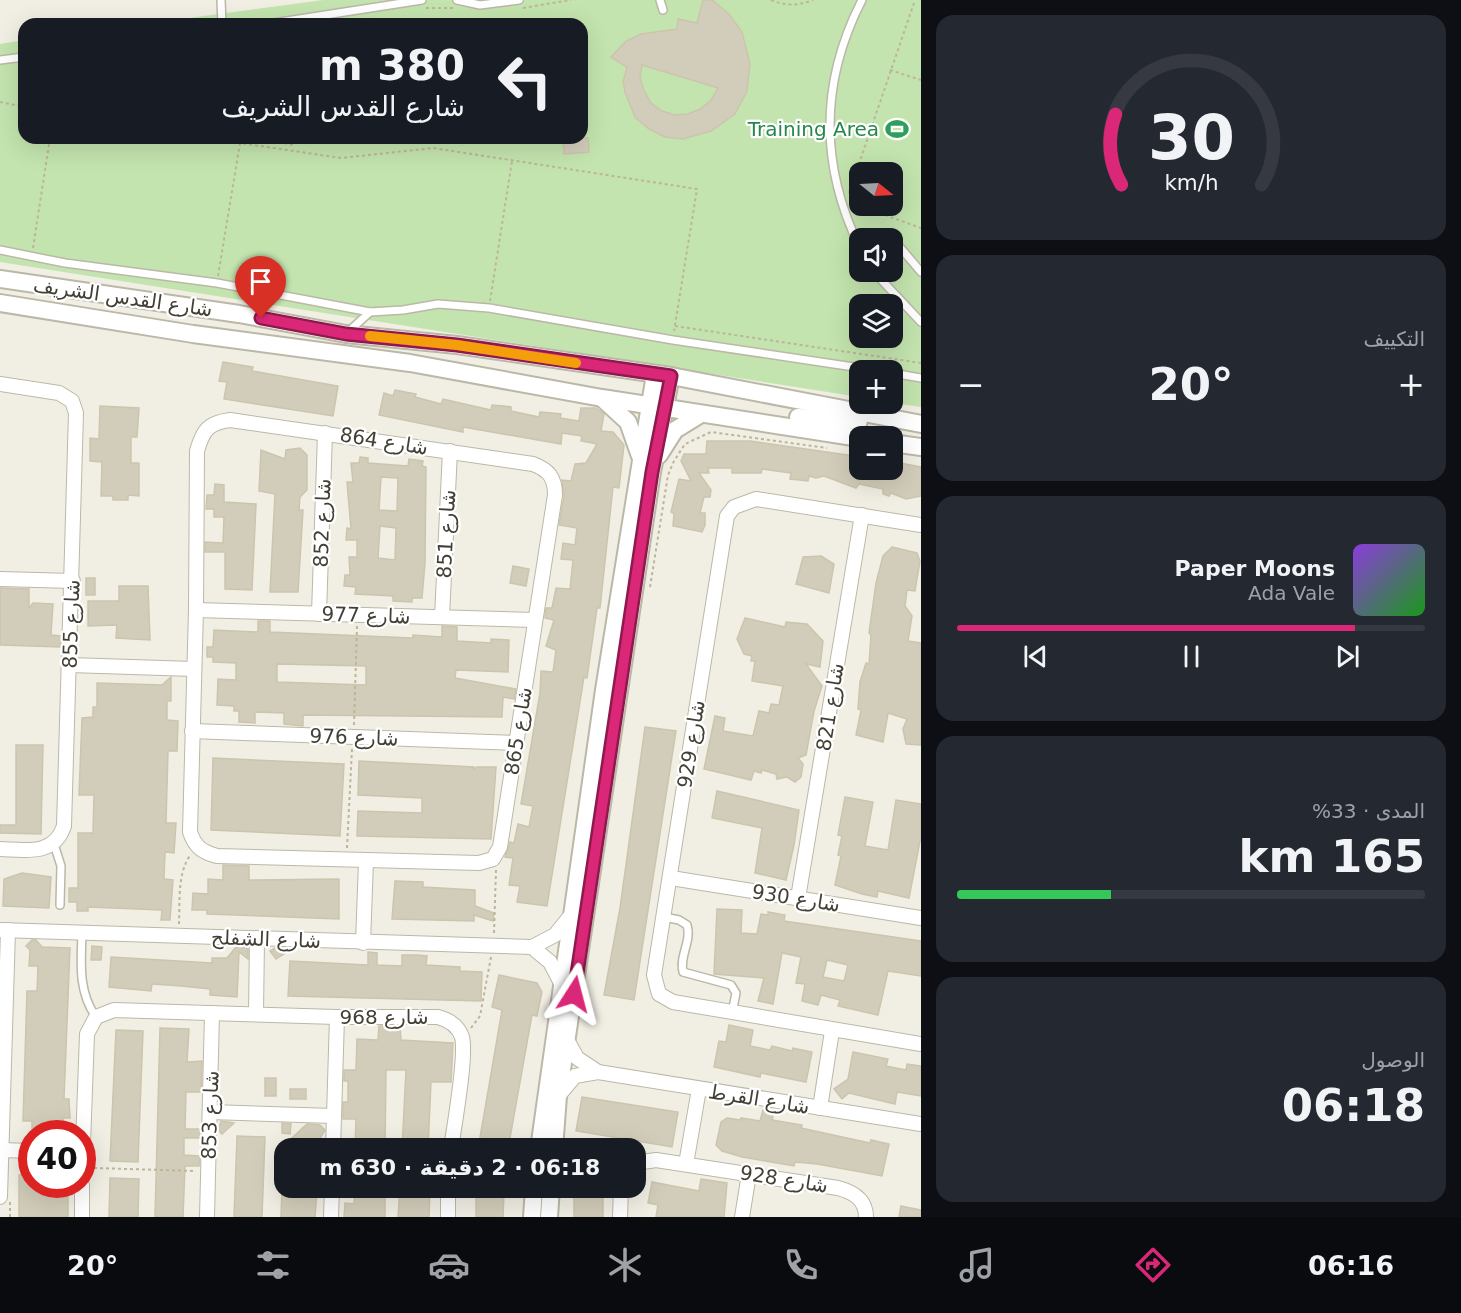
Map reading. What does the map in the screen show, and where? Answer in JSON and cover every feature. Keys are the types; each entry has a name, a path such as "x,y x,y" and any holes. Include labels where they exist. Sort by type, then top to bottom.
{"street":[{"name":"شارع القدس الشريف","path":"0,279 239,314 346,334 457,345 663,375 890,420 921,424"},
{"name":"شارع القدس الشريف","path":"0,303 193,334 410,363 602,398 660,404 701,414 849,436"},
{"path":"540,1138 572,914 646,468 660,404 663,375"},
{"name":"شارع 855","path":"0,384 59,393 72,400 76,413 73,581 64,826 61,837 54,844"},
{"path":"555,1138 558,1096 646,468 628,422 602,398"},
{"path":"660,404 819,420 890,420"},
{"path":"646,468 675,430 701,414"},
{"name":"شارع 864","path":"196,610 197,451 203,432 213,422 230,420 533,464 544,468 551,475"},
{"name":"شارع 852","path":"318,614 325,433"},
{"path":"903,444 921,447"},
{"name":"شارع 851","path":"442,617 450,451"},
{"name":"شارع 865","path":"198,849 217,856 479,863 493,859 500,847 555,495 551,475"},
{"name":"شارع 929","path":"921,525 756,499 734,507 728,516 654,975 658,994 673,1002 832,1031 921,1044"},
{"name":"شارع 821","path":"798,898 862,515"},
{"path":"0,579 73,581"},
{"path":"196,610 190,832 198,849"},
{"name":"شارع 977","path":"196,610 535,620"},
{"path":"69,665 194,669"},
{"name":"شارع 976","path":"192,731 516,743"},
{"path":"0,849 34,850 54,844"},
{"path":"363,943 366,861"},
{"name":"شارع 930","path":"671,878 921,918"},
{"path":"561,983 550,962 532,947 555,934 572,914"},
{"path":"0,1197 4,930"},
{"name":"شارع الشفلح","path":"4,930 532,947"},
{"path":"256,1013 257,939"},
{"name":"شارع 968","path":"96,1017 114,1010 337,1017 438,1017 449,1020 457,1027 463,1047 452,1138"},
{"name":"شارع 853","path":"207,1217 212,1013"},
{"path":"84,1120 87,1034 96,1017"},
{"path":"333,1138 337,1017"},
{"path":"820,1108 832,1031"},
{"name":"شارع القرط","path":"567,1040 577,1058 598,1072"},
{"name":"شارع القرط","path":"558,1096 566,1083 575,1076 598,1072 921,1124"},
{"path":"686,1164 699,1089"},
{"path":"210,1112 334,1116"},
{"path":"1,1150 18,1151"},
{"name":"شارع 928","path":"646,1162 656,1160 686,1164 851,1191 860,1198 866,1217"},
{"path":"742,1217 749,1174"},
{"path":"81,1217 82,1198"},
{"path":"332,1198 332,1217"},
{"path":"448,1198 448,1217"},
{"path":"532,1217 533,1198"},
{"path":"549,1217 550,1198"},
{"path":"620,1217 621,1198"}],"lane":[{"path":"221,0 222,18"},
{"path":"306,18 422,0"},
{"path":"457,0 480,5 519,0"},
{"path":"660,0 663,10"},
{"path":"850,228 832,165 830,113 840,50 862,0"},
{"path":"0,60 18,58"},
{"path":"0,249 65,263 217,283 370,312 403,310 438,304 489,308 674,340 849,366"},
{"path":"903,251 921,272"},
{"path":"883,282 921,322"},
{"path":"346,334 370,312"},
{"path":"903,375 921,378"},
{"path":"54,844 61,866 60,905"},
{"path":"664,917 679,920 687,925 688,936 682,963 683,972 731,985 736,993 732,1013"},
{"path":"82,934 81,977 85,999 96,1017"}],"path":[{"path":"771,0 782,4 799,5 813,0"},
{"path":"847,222 855,219 848,202 915,0"},
{"path":"890,70 921,80"},
{"path":"0,102 18,106"},
{"path":"32,255 49,144"},
{"path":"217,283 240,144"},
{"path":"253,144 341,158 433,148 697,189 674,340"},
{"path":"489,308 512,161"},
{"path":"848,202 921,228"},
{"path":"675,326 921,363"},
{"path":"685,444 711,432 833,449"},
{"path":"347,860 358,615"},
{"path":"179,936 183,874 186,862 198,849"},
{"path":"96,1169 208,1171"}],"green space":[{"path":"323,0 921,0 921,407 903,404 903,360 849,360 849,395 0,262 0,44 18,41 18,144 588,144 588,18 190,18"}],"building":[{"path":"703,0 712,0 729,14 742,32 750,64 747,91 735,114 711,131 683,139 665,137 649,129 635,117 623,82 627,67 611,57 626,41 641,34 677,29 678,19 697,23","holes":["642,65 718,88 711,100 700,109 688,114 675,115 662,111 651,103 640,78"]},
{"path":"588,138 589,152 564,154 563,144 588,144"},
{"path":"223,362 253,367 252,371 338,386 333,416 224,399 227,382 219,381"},
{"path":"395,390 416,394 415,397 441,404 443,399 491,410 492,405 503,406 511,407 511,411 539,417 540,412 552,413 561,414 560,418 579,421 581,408 596,408 604,414 601,431 613,432 624,445 619,488 613,487 600,608 597,608 587,678 584,677 547,906 517,902 520,886 509,885 513,858 505,857 510,842 514,843 518,824 529,827 533,806 521,804 540,693 541,671 553,672 556,650 546,646 554,620 545,618 546,608 552,608 556,588 570,589 573,560 561,559 563,543 575,545 577,528 559,525 564,496 562,480 571,481 575,464 586,463 597,444 581,441 582,436 562,433 561,444 463,427 463,432 379,415 384,393 393,396"},
{"path":"100,406 139,408 137,437 131,437 131,463 139,463 139,496 128,495 128,500 113,500 113,496 101,496 102,462 90,461 90,438 99,439"},
{"path":"707,441 750,441 848,455 849,480 903,480 903,464 921,467 921,496 906,499 891,493 889,496 883,494 883,489 859,484 856,488 824,476 816,478 809,476 808,481 790,479 791,473 762,469 761,473 732,473 732,468 708,468 709,473 699,473 711,490 710,497 704,497 700,513 705,513 705,525 702,532 673,526 674,514 671,512 679,479 691,481 681,461 684,454 706,454"},
{"path":"300,448 307,455 307,490 300,497 299,510 303,510 298,592 270,592 275,494 259,491 261,450 285,459 286,450"},
{"path":"360,457 368,458 368,463 408,466 409,459 423,461 422,466 426,467 425,563 422,598 412,598 412,602 393,601 393,596 355,594 356,587 344,586 345,575 350,575 349,557 357,557 357,540 346,540 347,528 351,529 347,482 353,482 351,463 359,463","holes":["381,477 398,478 397,511 379,510","380,526 396,528 395,560 378,558"]},
{"path":"215,484 224,485 224,502 256,504 252,590 225,589 225,552 205,552 205,542 223,543 224,517 214,517 214,509 206,509 207,495 214,495"},
{"path":"892,547 917,553 920,561 915,591 907,590 905,606 912,616 908,641 921,643 921,745 906,744 903,729 907,719 888,713 883,742 856,735 861,710 858,709 860,682 866,663 869,664 871,635 869,633 876,583 883,556"},
{"path":"821,556 834,564 829,593 796,584 803,557"},
{"path":"513,566 529,569 526,586 510,583"},
{"path":"86,578 95,578 95,595 86,595"},
{"path":"119,586 148,586 150,640 116,638 117,625 88,626 88,601 119,601"},
{"path":"0,588 29,589 29,608 33,603 53,604 51,635 61,636 60,647 0,645"},
{"path":"745,618 785,627 786,622 807,624 823,641 820,667 806,664 822,686 814,711 806,755 798,758 803,764 801,777 795,782 787,777 777,779 776,774 762,770 761,773 754,771 751,780 704,769 715,716 725,718 723,731 753,736 759,711 769,713 771,704 779,705 783,686 752,681 755,661 751,661 752,656 744,654 737,639"},
{"path":"258,621 270,621 270,632 413,638 413,635 442,637 442,626 457,627 457,641 491,643 491,639 509,640 508,672 456,670 455,678 516,689 514,699 503,697 502,717 303,715 303,726 284,724 284,713 255,712 255,723 239,722 239,711 234,711 234,706 217,705 218,679 236,680 236,663 213,662 213,657 207,657 207,647 213,647 214,630 258,632","holes":["277,664 366,666 366,685 277,682"]},
{"path":"171,677 171,701 167,701 167,720 178,721 177,751 168,751 166,823 176,823 174,853 165,852 164,879 173,880 170,920 161,920 162,910 88,907 88,911 77,911 77,902 69,902 69,888 78,888 78,833 93,833 94,795 79,795 82,718 93,717 93,707 97,707 97,683 162,685"},
{"path":"645,727 676,731 634,1000 604,995 620,908"},
{"path":"16,745 43,745 41,834 0,833 0,825 16,825"},
{"path":"213,758 344,764 340,836 211,830"},
{"path":"359,761 474,767 474,769 496,767 491,839 357,836 358,811 422,813 422,798 358,795"},
{"path":"717,791 799,810 786,880 755,873 762,828 712,818"},
{"path":"845,797 873,802 865,846 888,850 896,800 921,804 921,836 909,898 878,891 877,897 835,885 841,856 838,855 842,836 838,835"},
{"path":"223,865 249,866 249,880 339,879 339,919 207,914 207,910 192,910 193,893 208,894 208,879 223,880"},
{"path":"22,873 51,877 49,908 3,906 4,879"},
{"path":"395,881 423,882 423,887 475,890 475,906 494,913 493,921 474,915 474,921 392,919"},
{"path":"717,909 742,910 741,933 757,934 761,914 768,915 768,912 785,915 784,921 921,941 921,976 888,971 878,1015 838,1006 840,1000 821,995 818,1005 802,1001 805,984 796,983 801,957 782,953 773,1004 758,1001 764,978 714,974","holes":["827,960 848,965 844,981 823,977"]},
{"path":"32,940 36,940 42,947 70,948 64,1099 69,1099 70,1118 63,1118 63,1120 23,1120 27,991 37,991 38,966 29,966 30,950 26,946"},
{"path":"92,946 102,947 101,960 91,960"},
{"path":"236,947 248,948 248,959 239,952 237,997 210,995 210,989 181,986 152,984 151,991 109,987 111,957 212,963 212,958 227,958"},
{"path":"275,948 284,948 287,952 276,959 270,951"},
{"path":"368,952 377,953 377,965 402,966 402,955 417,955 427,956 426,965 460,967 460,971 482,972 481,1001 288,996 290,961 368,965"},
{"path":"499,975 537,983 542,992 537,1016 532,1015 510,1138 480,1138 502,1010 492,1007"},
{"path":"729,1025 753,1030 750,1046 770,1050 772,1046 792,1051 793,1048 812,1052 806,1082 761,1073 760,1077 714,1067 719,1041 726,1042"},
{"path":"379,1026 400,1026 401,1040 453,1043 451,1082 431,1082 428,1138 403,1138 406,1070 386,1070 385,1138 355,1138 356,1119 343,1119 343,1102 348,1102 348,1081 344,1081 344,1070 356,1070 357,1039 378,1040"},
{"path":"160,1028 189,1029 187,1062 202,1061 201,1092 186,1092 185,1129 200,1129 200,1138 184,1138 184,1155 200,1156 199,1166 185,1166 183,1217 155,1217"},
{"path":"116,1030 143,1031 138,1162 110,1161"},
{"path":"853,1052 888,1059 886,1066 906,1070 907,1064 921,1066 921,1096 897,1092 895,1104 849,1093 842,1099 834,1089 848,1079"},
{"path":"265,1078 276,1078 276,1096 265,1096"},
{"path":"290,1089 306,1089 306,1099 290,1099"},
{"path":"582,1097 678,1112 672,1147 646,1143 646,1138 618,1138 576,1131"},
{"path":"763,1110 774,1113 772,1120 802,1125 801,1128 870,1143 871,1140 889,1144 882,1176 817,1164 795,1162 794,1166 742,1157 722,1151 716,1145 721,1122 727,1118 760,1121"},
{"path":"221,1121 234,1123 222,1134 218,1130"},
{"path":"282,1123 291,1124 290,1134 282,1133"},
{"path":"307,1124 320,1125 325,1130 320,1138 292,1138"},
{"path":"237,1136 265,1137 262,1217 234,1217"},
{"path":"110,1178 139,1179 138,1217 109,1217"},
{"path":"701,1179 727,1183 724,1217 656,1217 658,1205 648,1203 652,1182 699,1191"},
{"path":"19,1198 68,1198 68,1217 19,1217"},
{"path":"282,1198 317,1198 315,1217 281,1217"},
{"path":"354,1198 385,1198 385,1217 344,1217 345,1203 354,1204"},
{"path":"399,1198 430,1198 429,1217 398,1217"},
{"path":"476,1198 504,1198 503,1217 476,1217"},
{"path":"574,1198 603,1198 603,1217 574,1217"},
{"path":"901,1206 921,1210 921,1217 899,1217"}],"slow traffic":[{"path":"370,336 457,345 576,363"}],"place":[{"name":"Training Area","path":"897,129"}],"route":[{"path":"261,318 346,334 457,345 671,376 652,472 574,994"}]}
